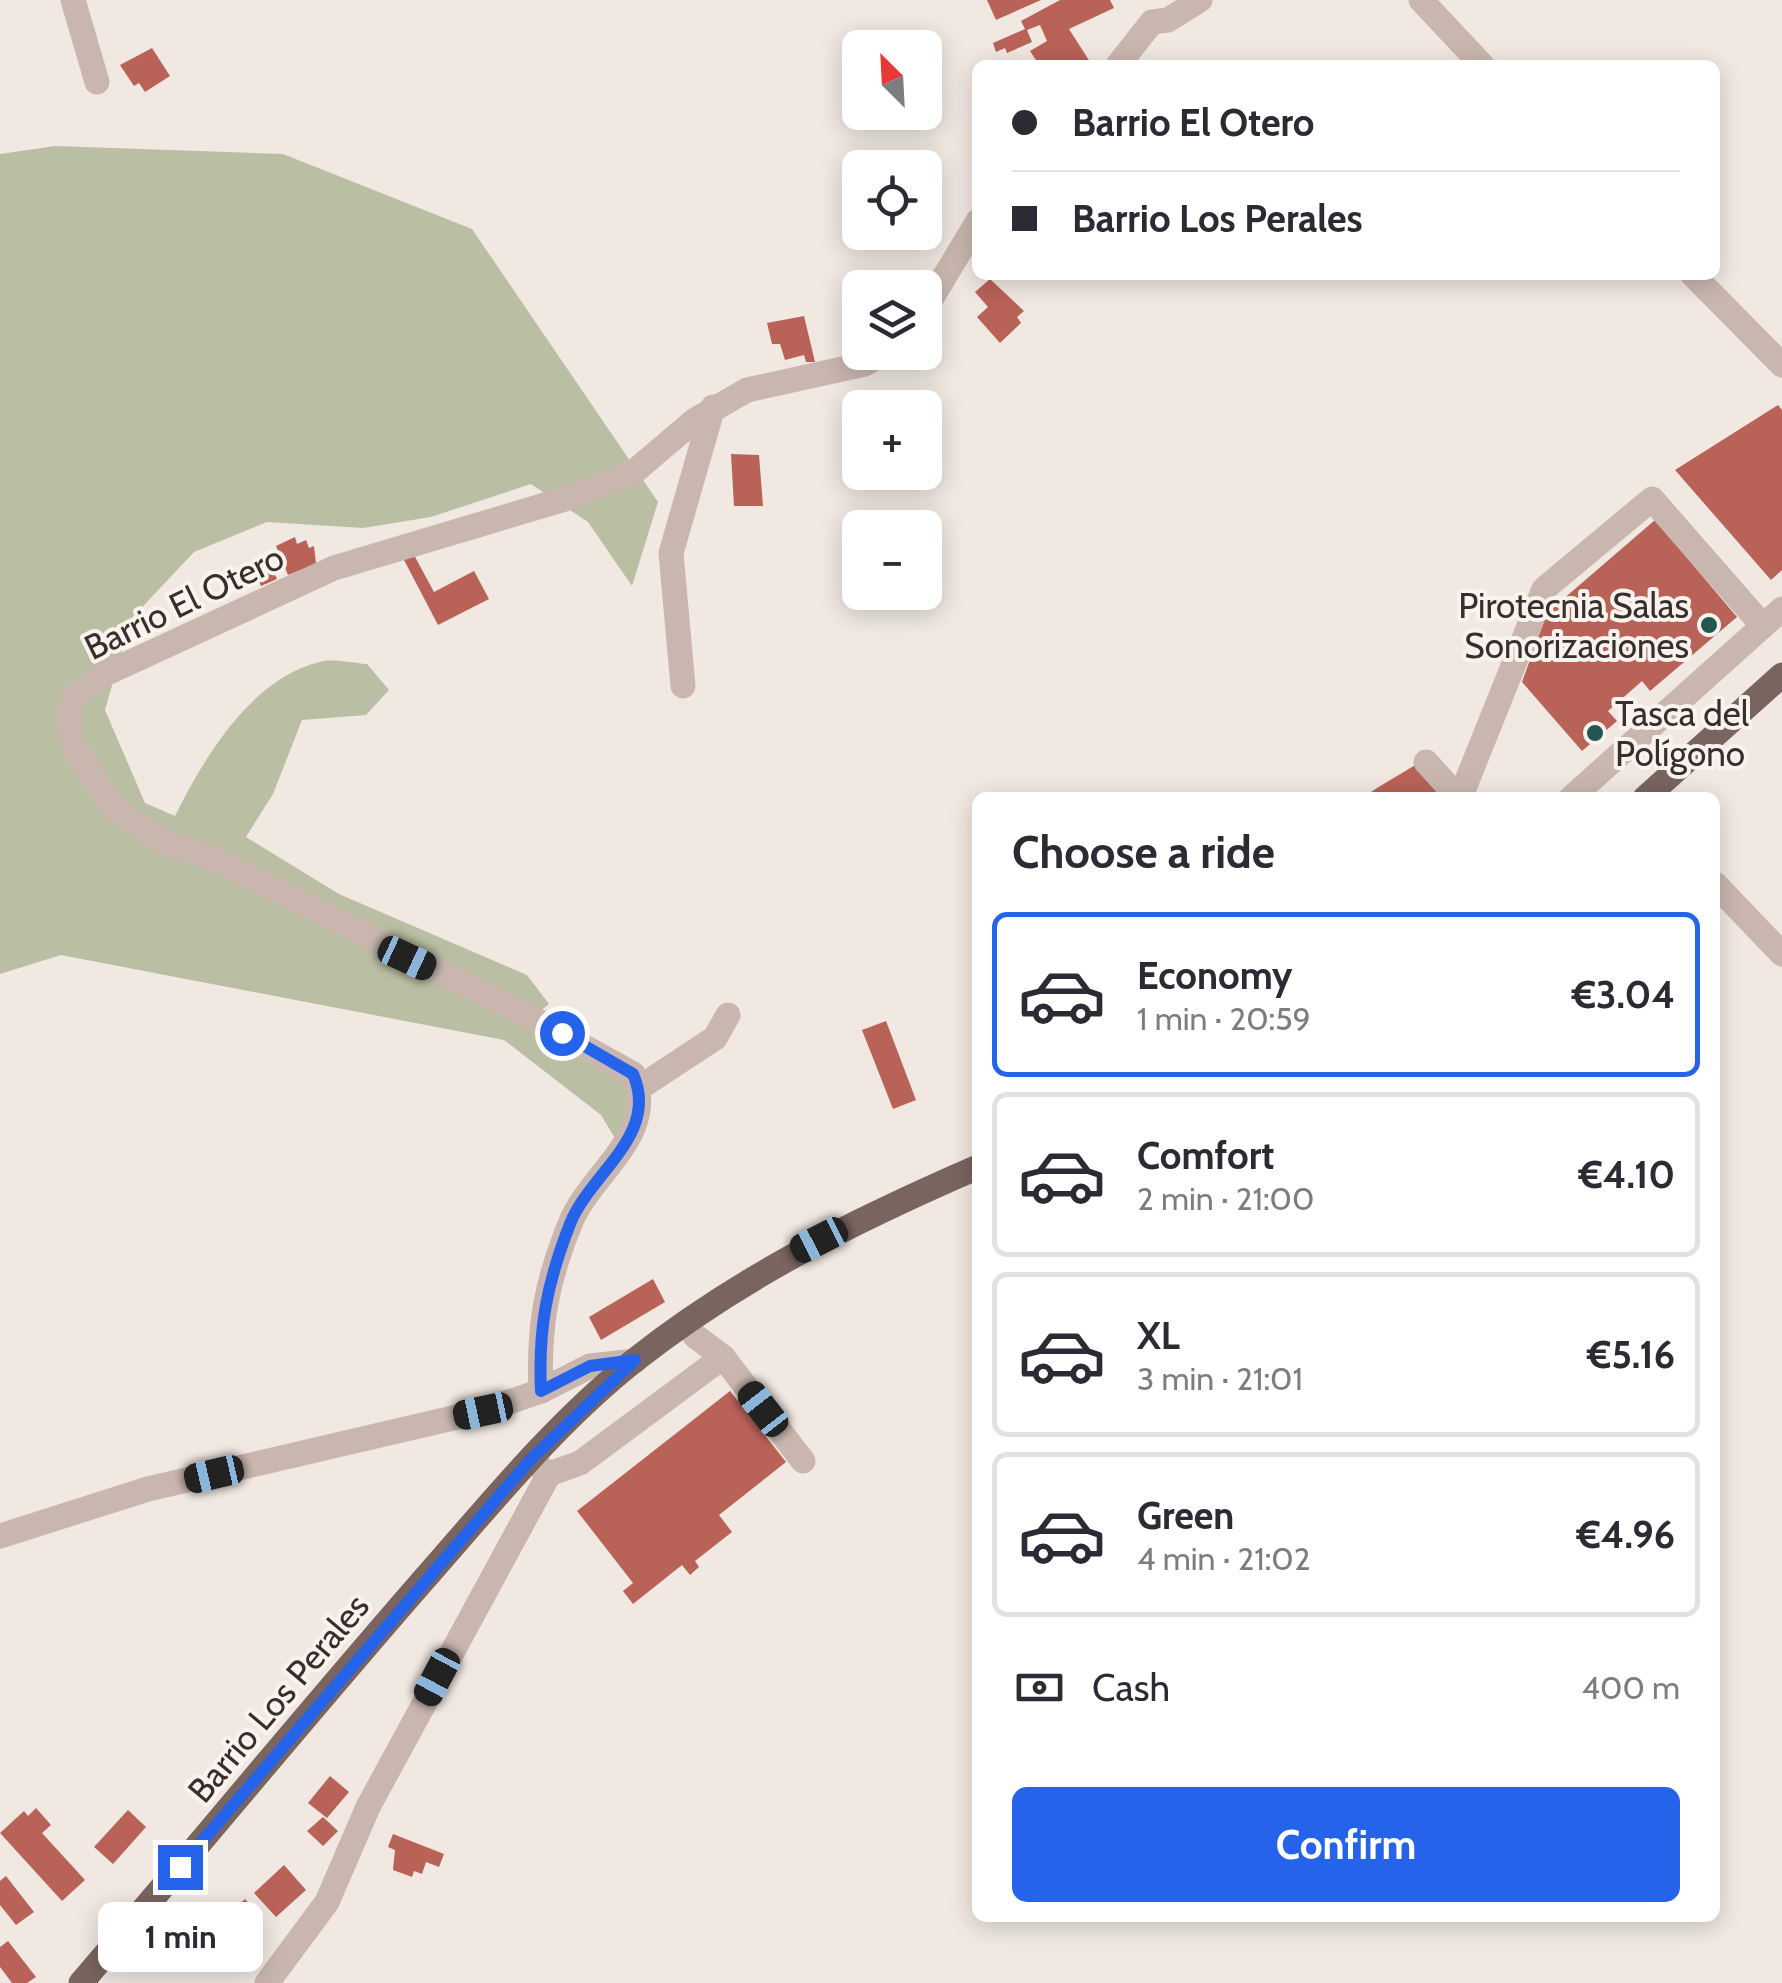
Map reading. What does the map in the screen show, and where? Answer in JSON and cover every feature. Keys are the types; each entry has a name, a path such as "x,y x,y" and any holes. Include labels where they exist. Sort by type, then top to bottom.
{"main road":[{"path":"1653,792 1782,675"},
{"name":"Barrio Los Perales","path":"81,1983 635,1360 785,1258 972,1169"}],"street":[{"path":"74,0 97,82"},
{"path":"1121,60 1146,11 1168,20 1200,0"},
{"path":"1420,0 1477,60"},
{"path":"942,281 972,231"},
{"path":"1698,280 1782,364"},
{"name":"Barrio El Otero","path":"640,1088 633,1074 619,1063 210,857 167,844 113,808 72,743 69,716 75,696 105,674 334,568 565,499 635,471 713,408 747,390 842,369"},
{"path":"683,686 672,553 713,408"},
{"path":"1462,792 1544,590 1652,499 1772,618 1578,792"},
{"path":"1426,762 1454,792"},
{"path":"1720,889 1782,954"},
{"path":"541,1391 538,1331 553,1268 572,1218 615,1159 642,1102 640,1088 714,1038 728,1015"},
{"path":"686,1323 723,1357 803,1461"},
{"path":"540,1467 580,1464 723,1357"},
{"name":"Barrio Los Perales","path":"0,1536 148,1489 483,1411 541,1391 590,1366 635,1360"},
{"name":"Barrio Los Perales","path":"267,1983 327,1902 368,1807 540,1467"}],"green space":[{"path":"55,146 283,154 472,229 658,502 632,586 588,522 531,484 431,517 363,528 267,522 194,552 131,619 105,710 145,803 175,816 232,723 272,685 320,662 367,664 389,690 366,715 302,720 273,794 246,837 339,894 527,975 549,1004 529,1020 617,1070 632,1096 619,1145 601,1115 504,1040 61,955 0,974 0,154"}],"building":[{"path":"987,0 1041,0 996,20"},
{"path":"1060,0 1110,0 1114,8 1069,29 1089,60 1036,60 1030,51 1047,41 1040,25 1027,30 1032,42 1007,53 1005,48 996,52 993,43 1025,29 1021,21"},
{"path":"152,48 170,76 145,92 139,83 134,86 120,65"},
{"path":"991,280 1024,311 1017,317 1021,323 1000,343 977,317 988,307 975,292"},
{"path":"804,316 815,362 806,362 804,355 785,360 780,344 772,344 767,323"},
{"path":"1778,405 1782,410 1782,570 1771,580 1675,470"},
{"path":"731,454 759,455 763,506 734,506"},
{"path":"1655,520 1737,617 1650,691 1642,681 1608,711 1617,721 1582,751 1522,682 1547,613"},
{"path":"295,537 297,544 306,540 309,548 314,546 316,564 288,575 276,546"},
{"path":"266,555 277,579 261,586 250,562"},
{"path":"414,555 434,592 474,571 489,599 438,625 404,560"},
{"path":"1417,764 1441,792 1371,792"},
{"path":"886,1021 916,1100 893,1109 862,1030"},
{"path":"653,1279 665,1302 601,1340 589,1317"},
{"path":"730,1391 786,1462 719,1515 732,1532 695,1561 699,1567 690,1575 682,1565 633,1604 623,1591 633,1583 577,1511"},
{"path":"330,1776 349,1792 327,1818 308,1803"},
{"path":"36,1808 51,1825 42,1833 85,1880 62,1901 0,1833 24,1811 28,1816"},
{"path":"128,1810 146,1827 113,1864 94,1847"},
{"path":"323,1817 338,1831 323,1846 307,1831"},
{"path":"393,1834 444,1854 439,1867 426,1862 422,1874 414,1871 412,1877 393,1870 395,1850 388,1847"},
{"path":"284,1865 306,1890 276,1917 254,1893"},
{"path":"6,1876 34,1912 16,1925 0,1905 0,1881"},
{"path":"245,1899 256,1911 249,1918 260,1929 220,1967 205,1951 219,1938 211,1930"},
{"path":"8,1941 36,1977 27,1983 12,1983 0,1967 0,1947"}],"place":[{"name":"Pirotecnia Salas Sonorizaciones","path":"1709,625"},
{"name":"Tasca del Polígono","path":"1595,733"}],"route":[{"path":"180,1867 530,1460 635,1360 590,1366 541,1391 538,1331 553,1268 572,1218 629,1138 642,1102 633,1074 562,1033"}]}
